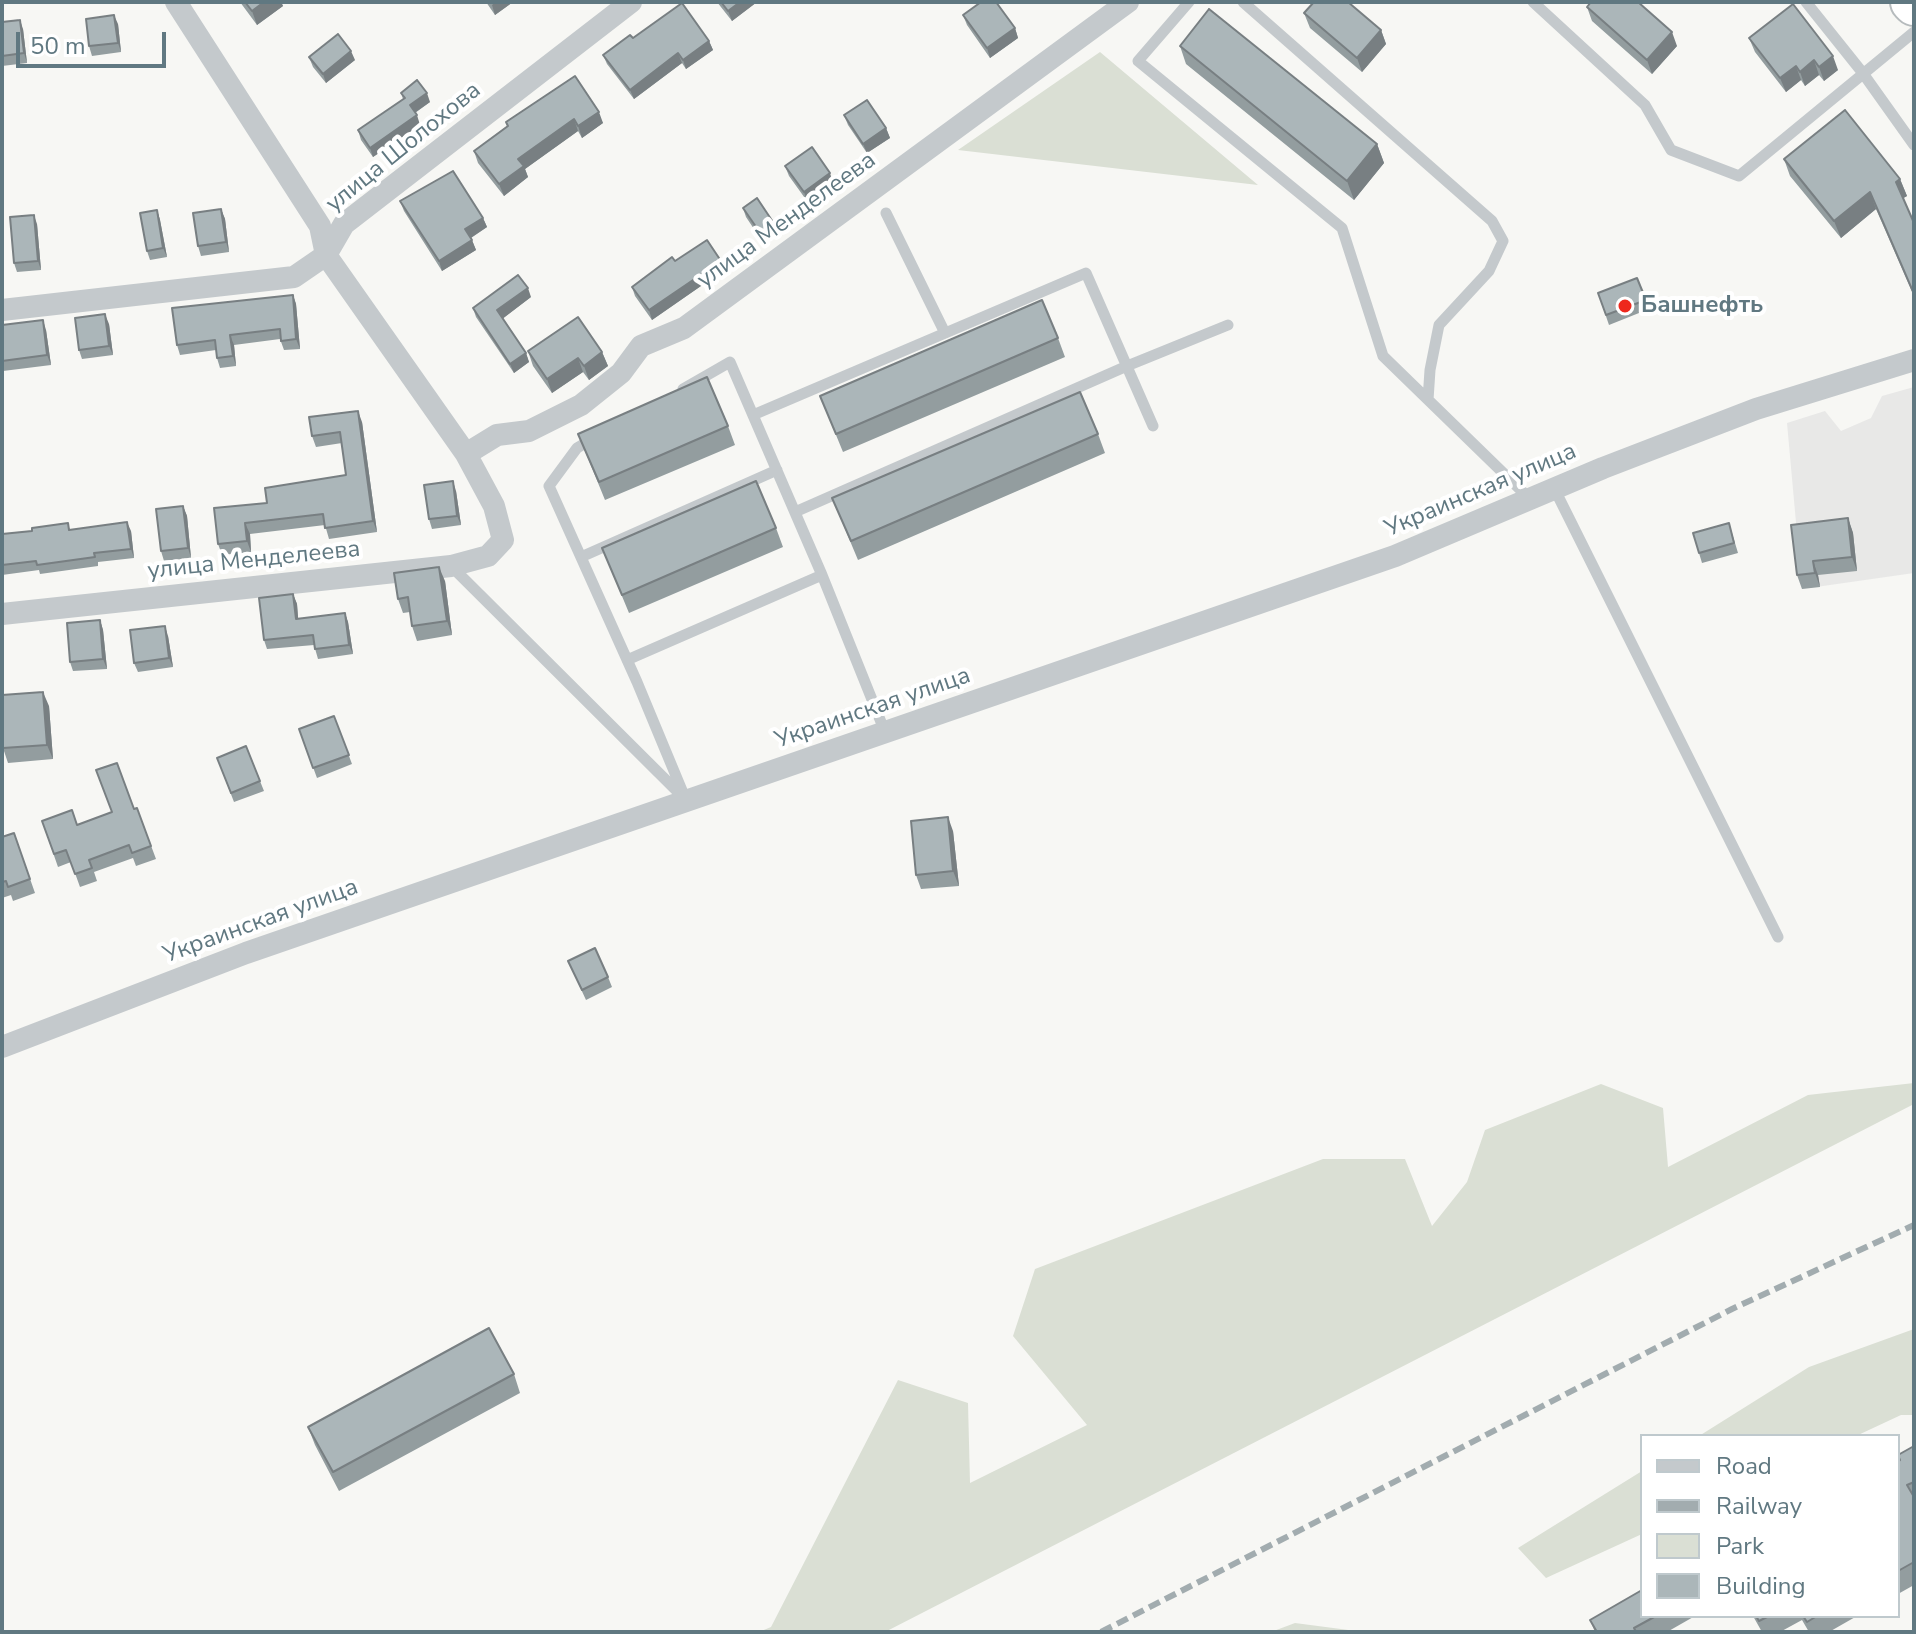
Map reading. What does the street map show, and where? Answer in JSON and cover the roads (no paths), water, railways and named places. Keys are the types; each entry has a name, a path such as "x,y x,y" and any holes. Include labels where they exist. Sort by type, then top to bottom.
{"street":[{"path":"176,2 320,226 326,255 466,454"},
{"name":"улица Шолохова","path":"2,310 294,277 326,255 344,224 631,2"},
{"name":"улица Менделеева","path":"2,614 451,566 488,556 503,540 494,506 466,454 497,435 529,431 581,405 621,373 641,346 684,328 1128,2"},
{"name":"Украинская улица","path":"2,1047 246,953 1395,556 1554,488 1756,409 1914,360"}],"lane":[{"path":"1189,2 1138,61 1342,228 1383,356 1530,499"},
{"path":"1243,2 1492,221 1503,241 1489,271 1439,325 1428,400"},
{"path":"1533,2 1645,105 1671,150 1739,176 1914,32"},
{"path":"1806,2 1862,72 1914,145"},
{"path":"886,213 945,333"},
{"path":"753,415 1086,273 1153,426"},
{"path":"795,512 1127,366 1228,325"},
{"path":"674,393 730,362 822,575 885,732"},
{"path":"605,432 577,448 549,486 686,800"},
{"path":"581,557 777,470"},
{"path":"1554,488 1778,937"},
{"path":"451,566 686,800"},
{"path":"627,660 822,575"}],"railway":[{"path":"1101,1632 1732,1309 1914,1225"}],"place":[{"name":"Башнефть","path":"1625,306"}]}
